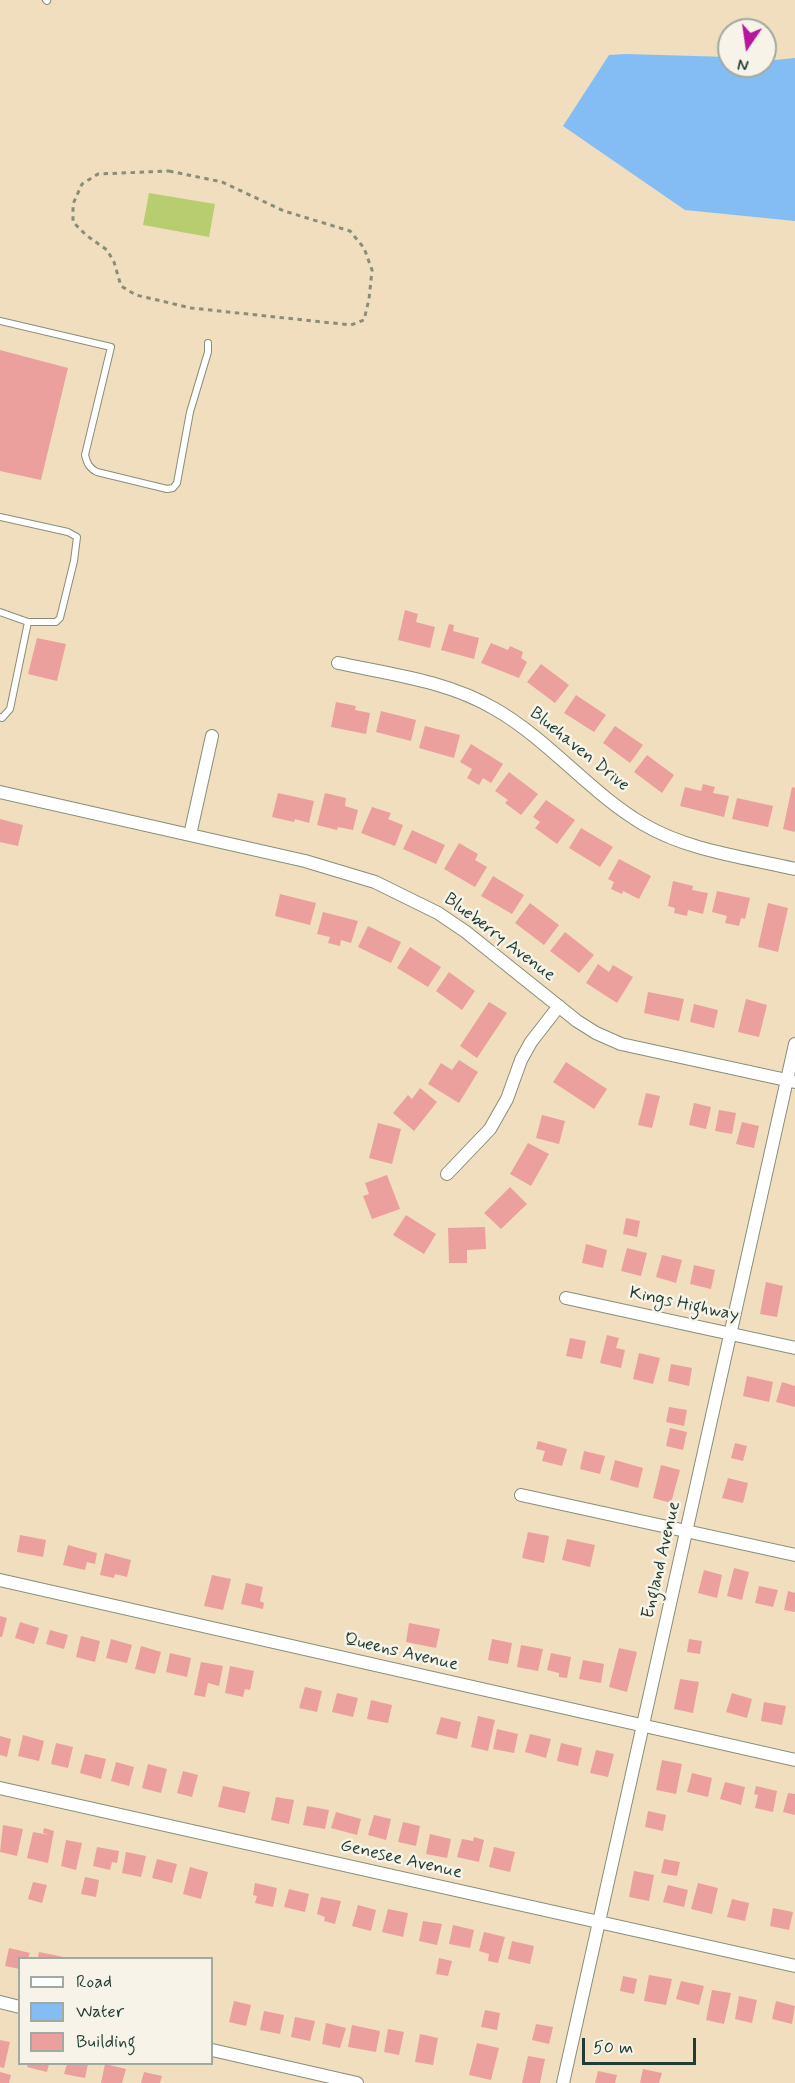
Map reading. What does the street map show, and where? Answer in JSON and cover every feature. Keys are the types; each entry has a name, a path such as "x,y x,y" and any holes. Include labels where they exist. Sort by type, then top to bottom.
{"street":[{"name":"Bluehaven Drive","path":"338,663 442,686 470,696 517,723 632,817 664,835 695,847 795,868"},
{"path":"190,835 212,736"},
{"name":"Blueberry Avenue","path":"0,792 346,872 403,894 466,932 596,1033 621,1044 791,1081"},
{"path":"447,1174 490,1130 507,1099 521,1060 531,1042 559,1006"},
{"name":"England Avenue","path":"562,2083 730,1334 791,1081 795,1044"},
{"name":"Kings Highway","path":"566,1298 795,1348"},
{"path":"522,1495 795,1555"},
{"name":"Queens Avenue","path":"0,1580 795,1760"},
{"name":"Genesee Avenue","path":"0,1788 795,1966"},
{"path":"0,2002 18,2006"},
{"path":"213,2050 357,2083"}],"lane":[{"path":"0,321 111,347 85,455 87,463 97,472 167,489 177,483 190,412 208,352 208,344"},
{"path":"0,517 68,532 77,537 74,561 60,618 56,622 28,622 0,612"},
{"path":"0,717 2,718 10,709 28,622"}],"path":[{"path":"169,171 222,182 284,211 350,231 364,248 372,270 369,299 364,320 351,325 191,308 136,295 121,286 114,262 107,250 73,222 73,204 82,184 98,174 169,171"}],"green space":[{"path":"149,193 215,204 209,237 143,225"}],"water":[{"path":"609,55 717,57 717,78 777,78 777,60 795,58 795,221 685,210 563,126"}],"building":[{"path":"0,350 68,368 41,480 0,471"},
{"path":"405,610 418,614 416,622 435,627 430,648 398,640"},
{"path":"449,624 454,625 453,631 479,638 474,659 441,650"},
{"path":"37,638 66,644 57,681 28,674"},
{"path":"491,643 508,650 510,646 523,652 521,658 527,662 519,678 481,663"},
{"path":"541,664 569,685 555,703 527,682"},
{"path":"576,695 606,715 594,732 564,713"},
{"path":"336,702 356,706 355,710 370,713 366,734 331,727"},
{"path":"381,711 416,720 411,741 376,732"},
{"path":"425,726 460,735 454,758 419,748"},
{"path":"615,726 643,745 630,763 603,743"},
{"path":"471,744 503,764 491,783 483,778 479,785 467,778 472,769 460,762"},
{"path":"647,755 674,775 662,793 634,772"},
{"path":"509,772 538,794 521,815 505,803 508,800 495,791"},
{"path":"703,784 715,787 713,793 729,796 724,817 680,806 685,787 701,791"},
{"path":"792,787 795,788 795,832 783,829"},
{"path":"278,793 314,801 309,823 272,817"},
{"path":"325,793 346,798 345,806 358,810 353,830 338,827 337,830 317,825"},
{"path":"737,798 773,806 768,827 732,819"},
{"path":"546,800 575,820 557,844 535,828 540,822 533,817"},
{"path":"372,807 391,813 388,819 403,825 395,846 361,833"},
{"path":"0,819 23,825 18,846 0,842"},
{"path":"581,828 613,847 600,867 569,848"},
{"path":"412,830 445,845 436,864 403,849"},
{"path":"459,843 478,854 475,860 487,867 475,887 444,869"},
{"path":"619,859 651,876 639,899 623,891 622,894 611,889 614,882 608,879"},
{"path":"493,876 524,895 512,914 481,896"},
{"path":"673,881 693,886 692,890 708,893 703,914 688,910 687,916 674,913 675,908 668,906"},
{"path":"717,891 750,898 745,919 741,918 739,926 725,923 727,916 712,912"},
{"path":"280,894 316,903 310,925 275,916"},
{"path":"530,903 559,925 544,945 515,923"},
{"path":"768,903 788,908 778,952 758,947"},
{"path":"323,912 358,921 351,943 341,940 340,946 328,943 330,937 317,934"},
{"path":"368,926 401,942 391,963 358,947"},
{"path":"565,932 594,955 579,973 550,951"},
{"path":"410,947 441,967 428,987 397,968"},
{"path":"598,964 609,972 613,965 633,977 617,1003 586,983"},
{"path":"449,972 475,991 462,1010 436,991"},
{"path":"648,992 684,999 679,1021 644,1013"},
{"path":"746,999 767,1005 759,1037 738,1032"},
{"path":"489,1002 507,1013 477,1058 460,1046"},
{"path":"694,1004 718,1010 714,1028 690,1022"},
{"path":"459,1060 478,1072 459,1103 428,1084 441,1063 452,1070"},
{"path":"566,1062 607,1089 594,1109 553,1082"},
{"path":"420,1088 437,1102 414,1131 393,1113 408,1095 412,1099"},
{"path":"646,1093 660,1096 652,1128 638,1125"},
{"path":"694,1103 711,1107 706,1129 689,1125"},
{"path":"719,1110 736,1113 732,1134 715,1131"},
{"path":"542,1115 565,1121 559,1144 536,1138"},
{"path":"742,1122 759,1126 754,1148 736,1144"},
{"path":"378,1123 401,1129 392,1164 369,1158"},
{"path":"528,1143 549,1154 531,1186 510,1174"},
{"path":"387,1175 400,1209 372,1219 363,1196 369,1194 365,1183"},
{"path":"510,1187 527,1204 501,1229 484,1213"},
{"path":"406,1215 436,1234 424,1254 393,1235"},
{"path":"626,1218 640,1221 637,1237 623,1234"},
{"path":"485,1227 486,1249 467,1250 467,1263 449,1263 448,1228"},
{"path":"586,1244 607,1250 603,1268 582,1263"},
{"path":"627,1248 647,1253 641,1276 621,1271"},
{"path":"662,1255 682,1260 676,1283 656,1277"},
{"path":"694,1265 715,1270 711,1289 690,1284"},
{"path":"766,1282 783,1286 777,1317 760,1314"},
{"path":"607,1335 619,1338 616,1348 625,1350 621,1368 600,1363"},
{"path":"570,1338 586,1341 582,1359 566,1356"},
{"path":"639,1353 660,1358 653,1384 633,1379"},
{"path":"671,1364 692,1368 689,1386 668,1381"},
{"path":"747,1376 773,1382 769,1402 743,1396"},
{"path":"782,1382 795,1386 795,1407 776,1402"},
{"path":"669,1407 687,1410 684,1426 666,1422"},
{"path":"670,1428 687,1432 683,1450 666,1446"},
{"path":"538,1441 567,1449 562,1466 542,1461 545,1451 536,1449"},
{"path":"735,1443 747,1446 743,1461 731,1458"},
{"path":"584,1451 605,1456 600,1474 580,1469"},
{"path":"615,1460 643,1468 638,1488 610,1480"},
{"path":"661,1465 680,1470 671,1503 653,1498"},
{"path":"728,1478 748,1483 743,1503 722,1498"},
{"path":"528,1532 549,1536 544,1563 522,1558"},
{"path":"20,1535 46,1540 43,1557 17,1552"},
{"path":"567,1539 595,1545 590,1567 562,1560"},
{"path":"68,1545 97,1553 95,1564 87,1562 85,1570 63,1565"},
{"path":"105,1553 131,1560 127,1577 115,1574 114,1578 100,1575"},
{"path":"734,1568 749,1572 742,1600 727,1596"},
{"path":"704,1570 722,1575 717,1598 698,1593"},
{"path":"212,1575 231,1579 223,1610 204,1606"},
{"path":"246,1583 263,1587 260,1601 264,1603 263,1609 241,1604"},
{"path":"759,1586 778,1590 773,1607 755,1603"},
{"path":"788,1591 795,1593 795,1612 784,1610"},
{"path":"0,1616 7,1618 2,1637 0,1637"},
{"path":"20,1622 39,1628 34,1644 15,1638"},
{"path":"409,1623 440,1629 436,1648 406,1642"},
{"path":"50,1630 68,1635 64,1649 46,1644"},
{"path":"81,1636 100,1641 95,1662 76,1657"},
{"path":"111,1639 132,1645 127,1663 106,1658"},
{"path":"492,1639 512,1643 508,1664 488,1660"},
{"path":"689,1639 702,1641 700,1654 687,1652"},
{"path":"521,1645 543,1649 538,1671 517,1667"},
{"path":"141,1646 161,1652 155,1674 135,1669"},
{"path":"619,1648 637,1652 627,1692 609,1687"},
{"path":"170,1653 191,1658 187,1677 166,1672"},
{"path":"551,1653 571,1657 567,1678 559,1677 559,1673 547,1670"},
{"path":"583,1660 604,1664 601,1683 579,1679"},
{"path":"201,1662 223,1666 219,1686 208,1683 205,1697 194,1695"},
{"path":"230,1666 254,1671 250,1690 245,1689 243,1697 225,1693"},
{"path":"680,1679 699,1682 693,1713 674,1709"},
{"path":"305,1687 322,1691 317,1712 299,1708"},
{"path":"337,1693 358,1698 353,1717 332,1712"},
{"path":"732,1693 752,1699 747,1718 726,1712"},
{"path":"371,1700 392,1705 388,1723 367,1719"},
{"path":"764,1702 786,1706 782,1725 761,1721"},
{"path":"478,1716 495,1720 488,1751 471,1747"},
{"path":"441,1717 461,1722 457,1739 436,1734"},
{"path":"497,1729 518,1734 514,1753 493,1749"},
{"path":"530,1734 551,1739 546,1758 525,1752"},
{"path":"23,1735 44,1741 39,1761 18,1756"},
{"path":"0,1736 11,1739 7,1757 0,1755"},
{"path":"56,1743 73,1747 68,1768 51,1764"},
{"path":"561,1743 582,1748 578,1766 557,1761"},
{"path":"596,1750 614,1754 608,1777 590,1773"},
{"path":"85,1754 106,1759 101,1779 80,1773"},
{"path":"662,1760 682,1764 676,1794 656,1790"},
{"path":"116,1762 134,1767 129,1786 111,1781"},
{"path":"148,1764 167,1769 161,1793 142,1788"},
{"path":"183,1771 198,1775 192,1797 177,1793"},
{"path":"692,1773 712,1778 708,1797 687,1792"},
{"path":"725,1782 745,1787 741,1805 720,1799"},
{"path":"223,1786 250,1792 245,1813 218,1807"},
{"path":"756,1786 777,1791 773,1812 755,1808 758,1795 754,1794"},
{"path":"788,1793 795,1794 795,1815 783,1812"},
{"path":"276,1797 294,1800 289,1824 271,1820"},
{"path":"307,1806 329,1810 325,1829 303,1825"},
{"path":"648,1811 666,1815 663,1831 645,1827"},
{"path":"336,1812 361,1819 357,1835 331,1828"},
{"path":"374,1815 391,1819 386,1840 368,1835"},
{"path":"403,1822 420,1826 416,1846 398,1842"},
{"path":"3,1825 23,1829 17,1856 0,1852"},
{"path":"44,1828 54,1831 48,1863 27,1858 33,1832 49,1835 43,1833"},
{"path":"430,1834 451,1839 447,1858 426,1854"},
{"path":"474,1837 484,1840 479,1862 457,1857 462,1839 473,1841"},
{"path":"66,1840 82,1843 76,1870 61,1866"},
{"path":"97,1847 119,1851 117,1863 112,1862 110,1870 93,1866"},
{"path":"494,1847 515,1852 510,1872 489,1867"},
{"path":"126,1852 146,1856 141,1877 122,1873"},
{"path":"157,1859 177,1864 172,1883 152,1878"},
{"path":"664,1859 680,1862 677,1876 661,1873"},
{"path":"190,1867 208,1872 201,1899 183,1894"},
{"path":"634,1871 654,1875 649,1901 629,1897"},
{"path":"85,1877 99,1880 96,1897 81,1894"},
{"path":"33,1882 47,1885 42,1903 28,1899"},
{"path":"255,1883 277,1888 273,1907 255,1903 257,1896 253,1895"},
{"path":"698,1883 718,1888 712,1914 691,1909"},
{"path":"668,1885 688,1890 684,1907 663,1902"},
{"path":"289,1889 309,1894 305,1912 284,1907"},
{"path":"321,1897 341,1901 335,1924 324,1921 325,1917 317,1914"},
{"path":"732,1899 749,1903 745,1921 727,1917"},
{"path":"358,1905 376,1910 371,1931 352,1926"},
{"path":"773,1908 793,1912 789,1930 770,1926"},
{"path":"388,1909 408,1913 403,1937 382,1932"},
{"path":"423,1921 442,1924 437,1945 419,1941"},
{"path":"453,1925 474,1930 470,1948 449,1944"},
{"path":"484,1932 505,1937 498,1963 488,1961 489,1954 479,1951"},
{"path":"512,1941 534,1946 530,1964 508,1959"},
{"path":"9,1948 30,1953 28,1957 18,1957 18,1969 5,1966"},
{"path":"39,1952 64,1957 38,1957"},
{"path":"439,1958 452,1961 448,1976 436,1974"},
{"path":"649,1975 672,1979 666,2005 644,2001"},
{"path":"623,1976 637,1979 634,1994 620,1991"},
{"path":"681,1981 704,1986 699,2005 676,1999"},
{"path":"712,1990 731,1993 724,2024 706,2020"},
{"path":"739,1996 757,2000 752,2023 735,2019"},
{"path":"234,2001 251,2005 246,2026 229,2022"},
{"path":"776,2001 795,2006 792,2024 772,2019"},
{"path":"485,2010 500,2013 497,2030 481,2027"},
{"path":"264,2011 284,2015 280,2034 260,2030"},
{"path":"295,2017 315,2021 310,2041 291,2037"},
{"path":"326,2023 346,2028 340,2048 322,2044"},
{"path":"536,2024 553,2027 549,2044 532,2040"},
{"path":"352,2025 380,2031 376,2052 348,2047"},
{"path":"388,2029 404,2032 399,2055 384,2052"},
{"path":"420,2034 438,2038 433,2065 415,2062"},
{"path":"0,2040 10,2042 4,2068 0,2067"},
{"path":"477,2043 499,2048 491,2080 469,2075"},
{"path":"528,2056 545,2059 540,2083 522,2083"},
{"path":"28,2065 49,2065 47,2072 27,2067"},
{"path":"67,2065 88,2065 85,2078 64,2074"},
{"path":"105,2065 126,2069 122,2083 101,2083"},
{"path":"643,2069 662,2073 659,2083 640,2083"},
{"path":"598,2071 617,2075 615,2083 595,2083"},
{"path":"0,2072 11,2075 9,2083 0,2083"},
{"path":"144,2072 162,2076 160,2083 141,2083"}]}
